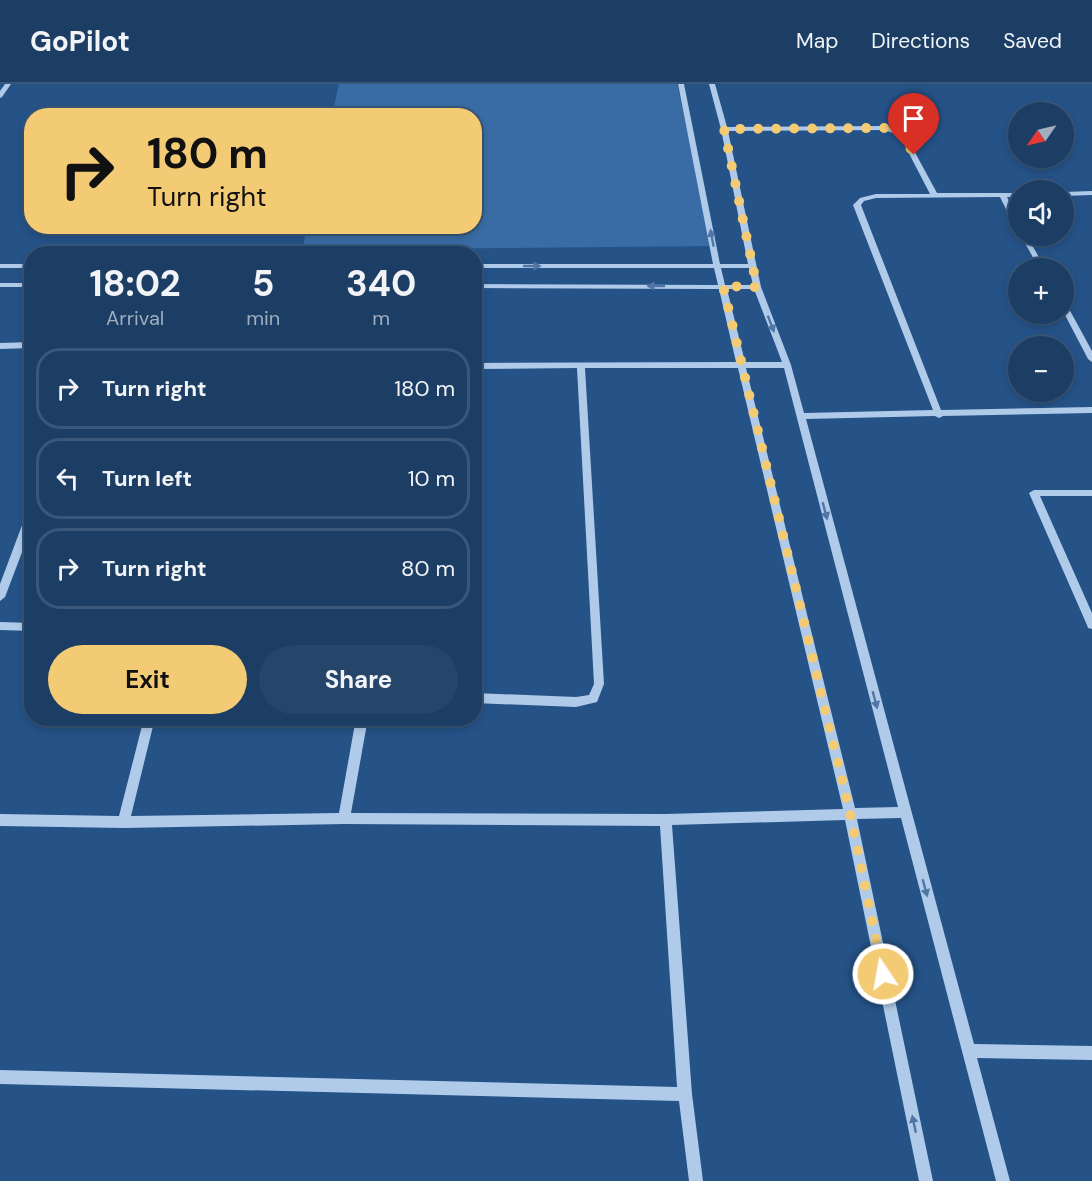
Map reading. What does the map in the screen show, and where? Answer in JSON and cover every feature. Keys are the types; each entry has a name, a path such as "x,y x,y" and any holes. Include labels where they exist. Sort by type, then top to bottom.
{"street":[{"path":"0,96 8,84"},
{"path":"681,84 717,266 850,813 926,1181"},
{"path":"712,84 724,129 757,287 787,365 1002,1181"},
{"path":"724,129 886,128 897,130 903,135 935,196"},
{"path":"1074,194 1092,194"},
{"path":"1002,195 1008,206"},
{"path":"939,414 858,205 862,200 876,196 1008,195"},
{"path":"0,266 24,266"},
{"path":"482,266 752,266"},
{"path":"0,285 24,285"},
{"path":"482,286 757,287"},
{"path":"1073,324 1092,359"},
{"path":"0,346 24,345"},
{"path":"482,698 576,702 593,699 599,684 581,365"},
{"path":"482,366 787,365"},
{"path":"800,416 1092,410"},
{"path":"1092,493 1034,494 1092,625"},
{"path":"0,597 24,533"},
{"path":"0,626 24,627"},
{"path":"124,822 148,726"},
{"path":"344,818 361,726"},
{"path":"0,820 124,822 344,818 666,820 905,812"},
{"path":"666,820 685,1094 696,1181"},
{"path":"968,1051 1092,1053"},
{"path":"0,1077 685,1094"}],"shaded area":[{"path":"339,84 677,84 713,246 482,248 482,246 303,246 305,234 482,234 482,108 334,108"}],"route":[{"path":"883,974 850,813 723,286 757,287 724,129 886,128 897,130 903,135 914,155"}]}
